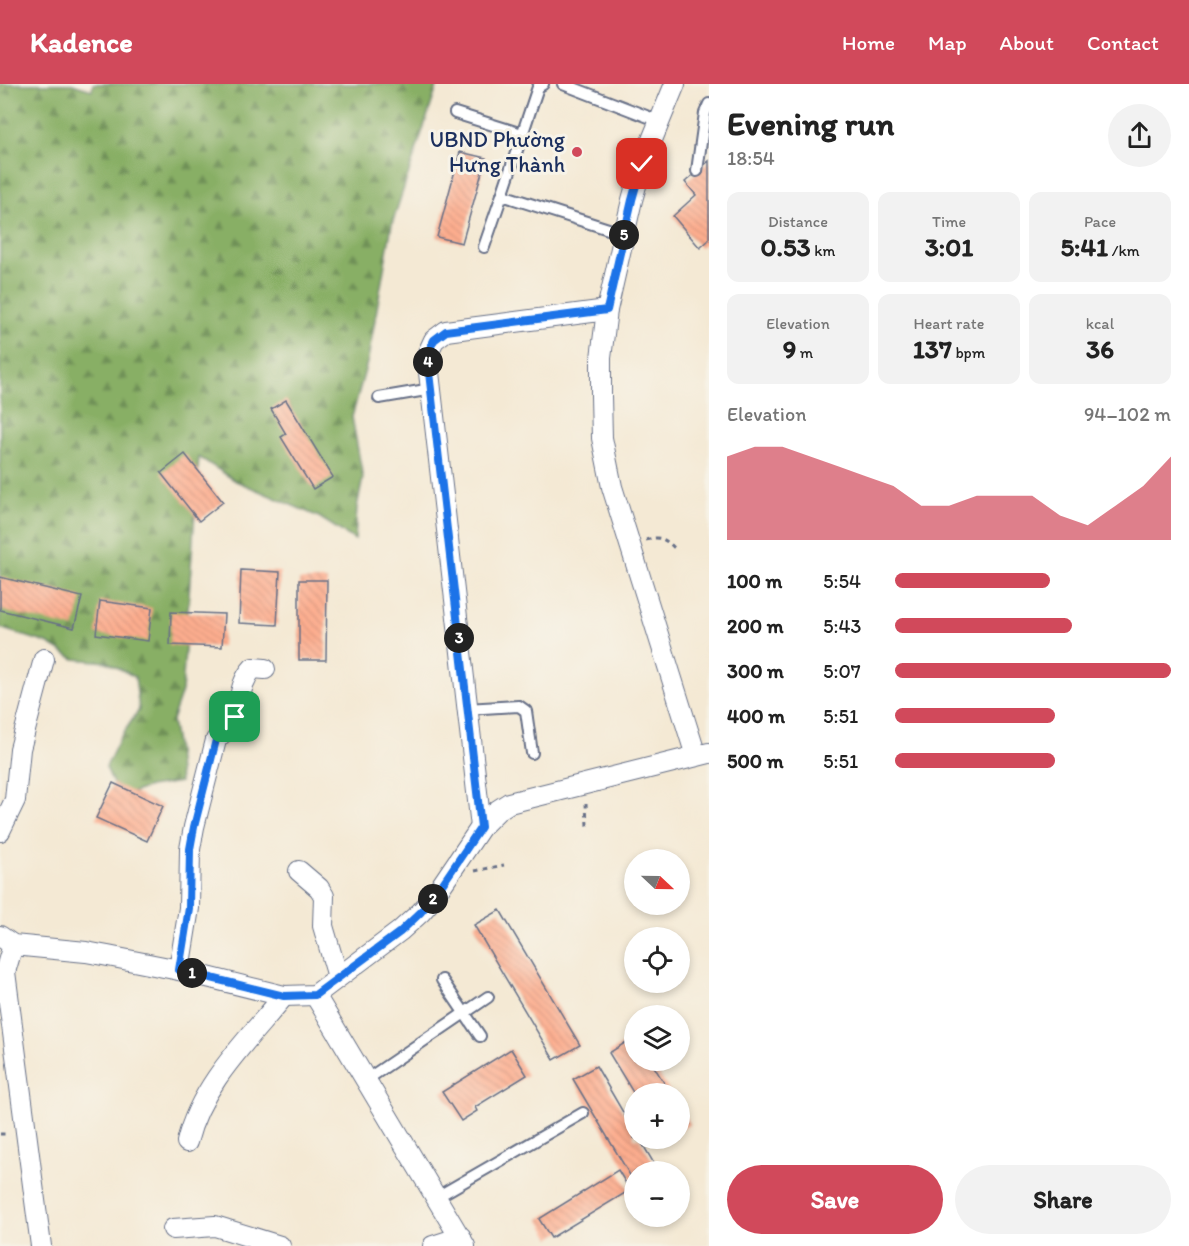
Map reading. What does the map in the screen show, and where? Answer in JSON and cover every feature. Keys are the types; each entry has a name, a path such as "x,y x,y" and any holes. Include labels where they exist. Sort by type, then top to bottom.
{"street":[{"path":"41,1246 5,972 6,941 86,952 179,970 284,996 315,995 400,932 421,912 481,827 509,802 702,754 630,546 612,488 602,438 601,358 607,310 642,164 675,84"},
{"path":"481,827 427,355 434,340 446,331 607,310"},
{"path":"0,831 15,800 20,749 44,659"},
{"path":"179,970 189,908 190,849 216,740 230,727 235,717 239,695 247,675 253,668 265,669"},
{"path":"299,871 319,888 324,896 323,926 338,977"},
{"path":"315,995 463,1241 434,1246"},
{"path":"187,1142 191,1123 214,1081 284,996"},
{"path":"173,1229 215,1226 280,1246"}],"lane":[{"path":"484,247 538,87 543,84"},
{"path":"563,84 658,121"},
{"path":"697,171 705,113 709,104"},
{"path":"455,113 522,134"},
{"path":"502,195 624,234"},
{"path":"378,398 432,389"},
{"path":"466,709 519,706 526,711 532,753"},
{"path":"442,980 480,1036"},
{"path":"366,1080 488,997"},
{"path":"437,1197 583,1113"}],"path":[{"path":"630,546 656,537 662,538 677,550"},
{"path":"449,874 465,874 504,865"}],"green space":[{"path":"0,84 72,84 92,90 93,84 438,84 392,224 368,359 352,417 363,478 357,507 355,540 319,517 236,481 199,457 182,691 172,720 180,782 149,787 119,797 106,767 120,738 139,710 135,677 107,662 74,659 47,643 0,628"}],"building":[{"path":"460,152 486,158 462,243 437,237"},
{"path":"709,161 709,240 700,248 673,216 696,195 685,182"},
{"path":"286,400 333,477 313,489 281,437 286,434 271,409"},
{"path":"185,454 223,502 199,521 161,473"},
{"path":"241,570 280,572 277,625 239,623"},
{"path":"0,577 82,597 74,628 0,610"},
{"path":"299,580 327,580 326,660 299,660"},
{"path":"100,601 152,608 148,641 96,634"},
{"path":"171,612 224,614 222,647 170,645"},
{"path":"113,783 163,806 147,841 96,818"},
{"path":"500,910 580,1045 554,1060 474,925"},
{"path":"624,1043 624,1071 657,1071 664,1083 627,1083 609,1053"},
{"path":"511,1049 527,1075 475,1107 477,1111 461,1121 442,1092"},
{"path":"596,1066 624,1114 624,1149 645,1149 653,1161 624,1161 624,1165 573,1079"},
{"path":"618,1170 624,1180 624,1194 551,1238 539,1219"}],"place":[{"name":"UBND Phường Hưng Thành","path":"577,152"}],"route":[{"path":"235,717 230,727 216,740 194,827 190,849 189,908 179,970 284,996 315,995 400,932 421,912 481,827 427,355 434,340 446,331 607,310 642,164"}]}
